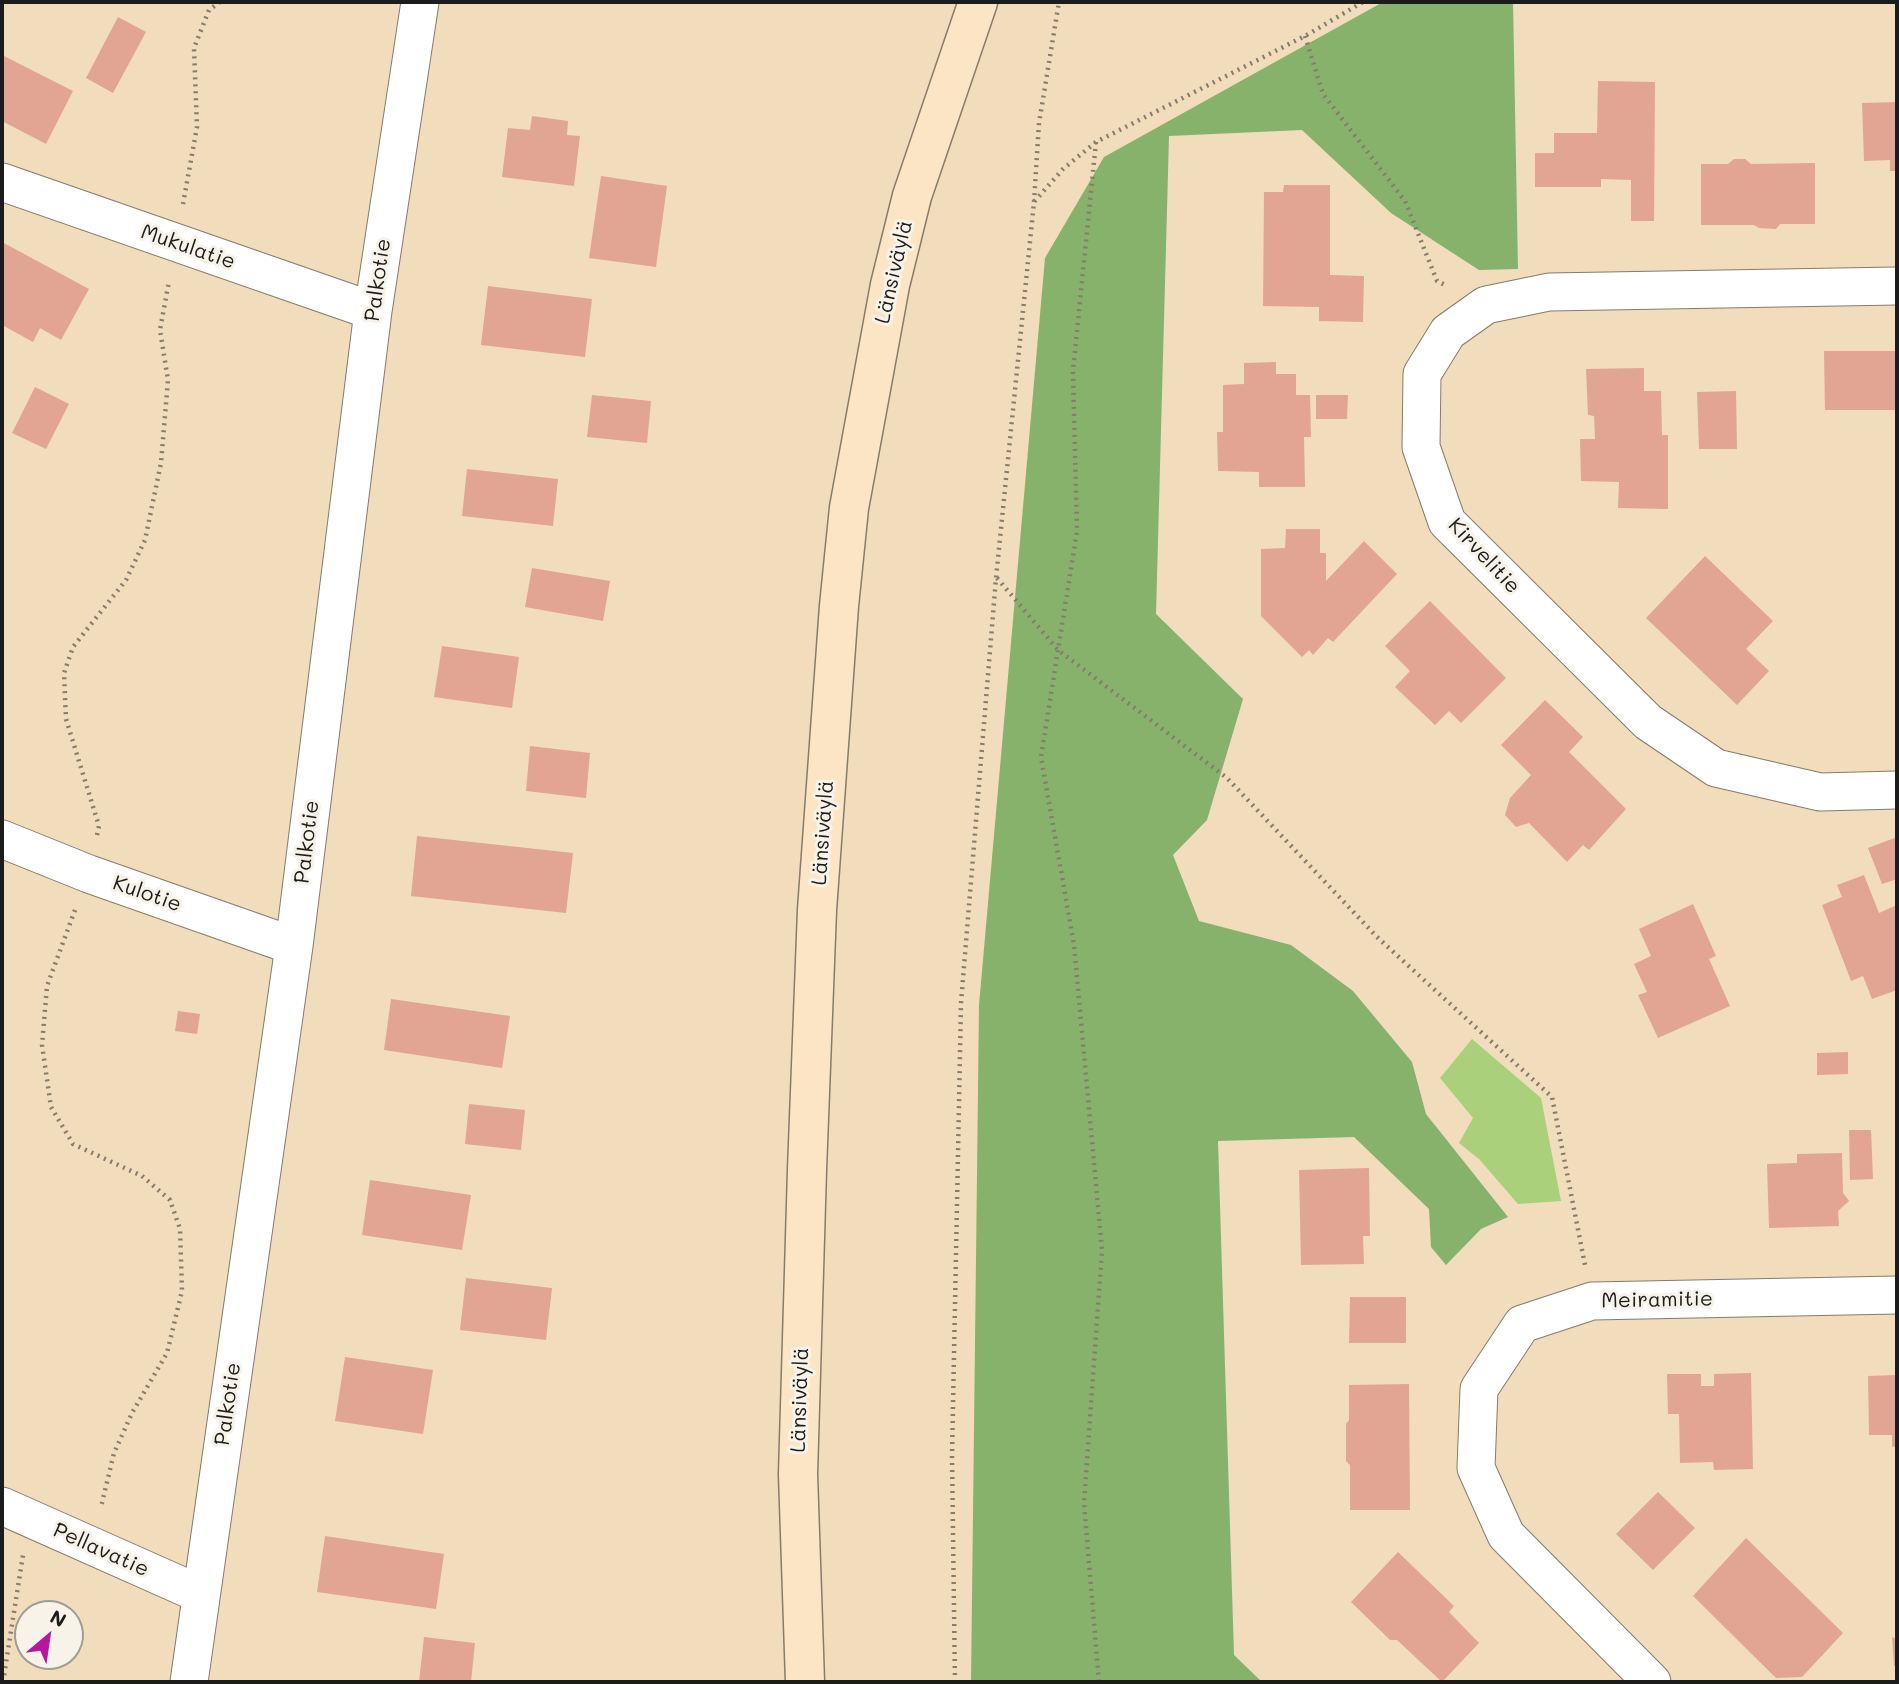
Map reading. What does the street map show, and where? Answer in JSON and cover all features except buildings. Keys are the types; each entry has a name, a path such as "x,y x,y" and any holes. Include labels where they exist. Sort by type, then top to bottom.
{"main road":[{"name":"Länsiväylä","path":"805,1682 798,1474 807,1170 817,910 839,606 849,509 890,285 912,196 978,2"}],"street":[{"name":"Palkotie","path":"189,1682 294,946 373,311 420,2"},
{"name":"Mukulatie","path":"2,182 373,311"},
{"name":"Kirvelitie","path":"1897,286 1549,292 1486,305 1448,332 1422,374 1421,447 1447,522 1648,722 1716,768 1820,792 1897,790"},
{"name":"Kulotie","path":"2,839 89,874 294,946"},
{"name":"Meiramitie","path":"1652,1682 1506,1535 1476,1468 1479,1389 1522,1324 1592,1301 1897,1295"},
{"name":"Pellavatie","path":"15,1512 200,1594"}],"path":[{"path":"92,1545 114,1453 132,1413 167,1353 182,1291 180,1229 170,1199 142,1176 73,1144 51,1107 42,1045 47,986 89,874 99,826 66,719 64,673 73,647 126,580 145,540 161,463 168,380 160,330 197,127 194,48 209,10 220,2"},
{"path":"955,1682 952,1456 961,1003 996,578 1034,202 1039,123 1059,2"},
{"path":"1034,202 1063,169 1096,142 1305,36 1363,2"},
{"path":"1305,36 1323,94 1405,201 1437,281 1486,305"},
{"path":"1096,142 1073,371 1077,531 1041,757 1074,945 1102,1250 1084,1503 1100,1682"},
{"path":"996,578 1058,650 1227,778 1377,937 1552,1097 1592,1301"},
{"path":"3,1682 15,1512"}],"green space":[{"path":"1383,2 1513,2 1518,269 1479,270 1391,213 1302,130 1169,136 1156,614 1243,699 1207,820 1173,855 1199,921 1291,945 1353,991 1412,1062 1426,1114 1508,1217 1481,1229 1446,1265 1431,1247 1429,1209 1354,1137 1218,1141 1234,1655 1262,1682 971,1682 979,1005 1045,258 1104,157"},
{"path":"1472,1039 1541,1098 1561,1201 1518,1204 1479,1159 1459,1143 1473,1118 1440,1078"}]}
